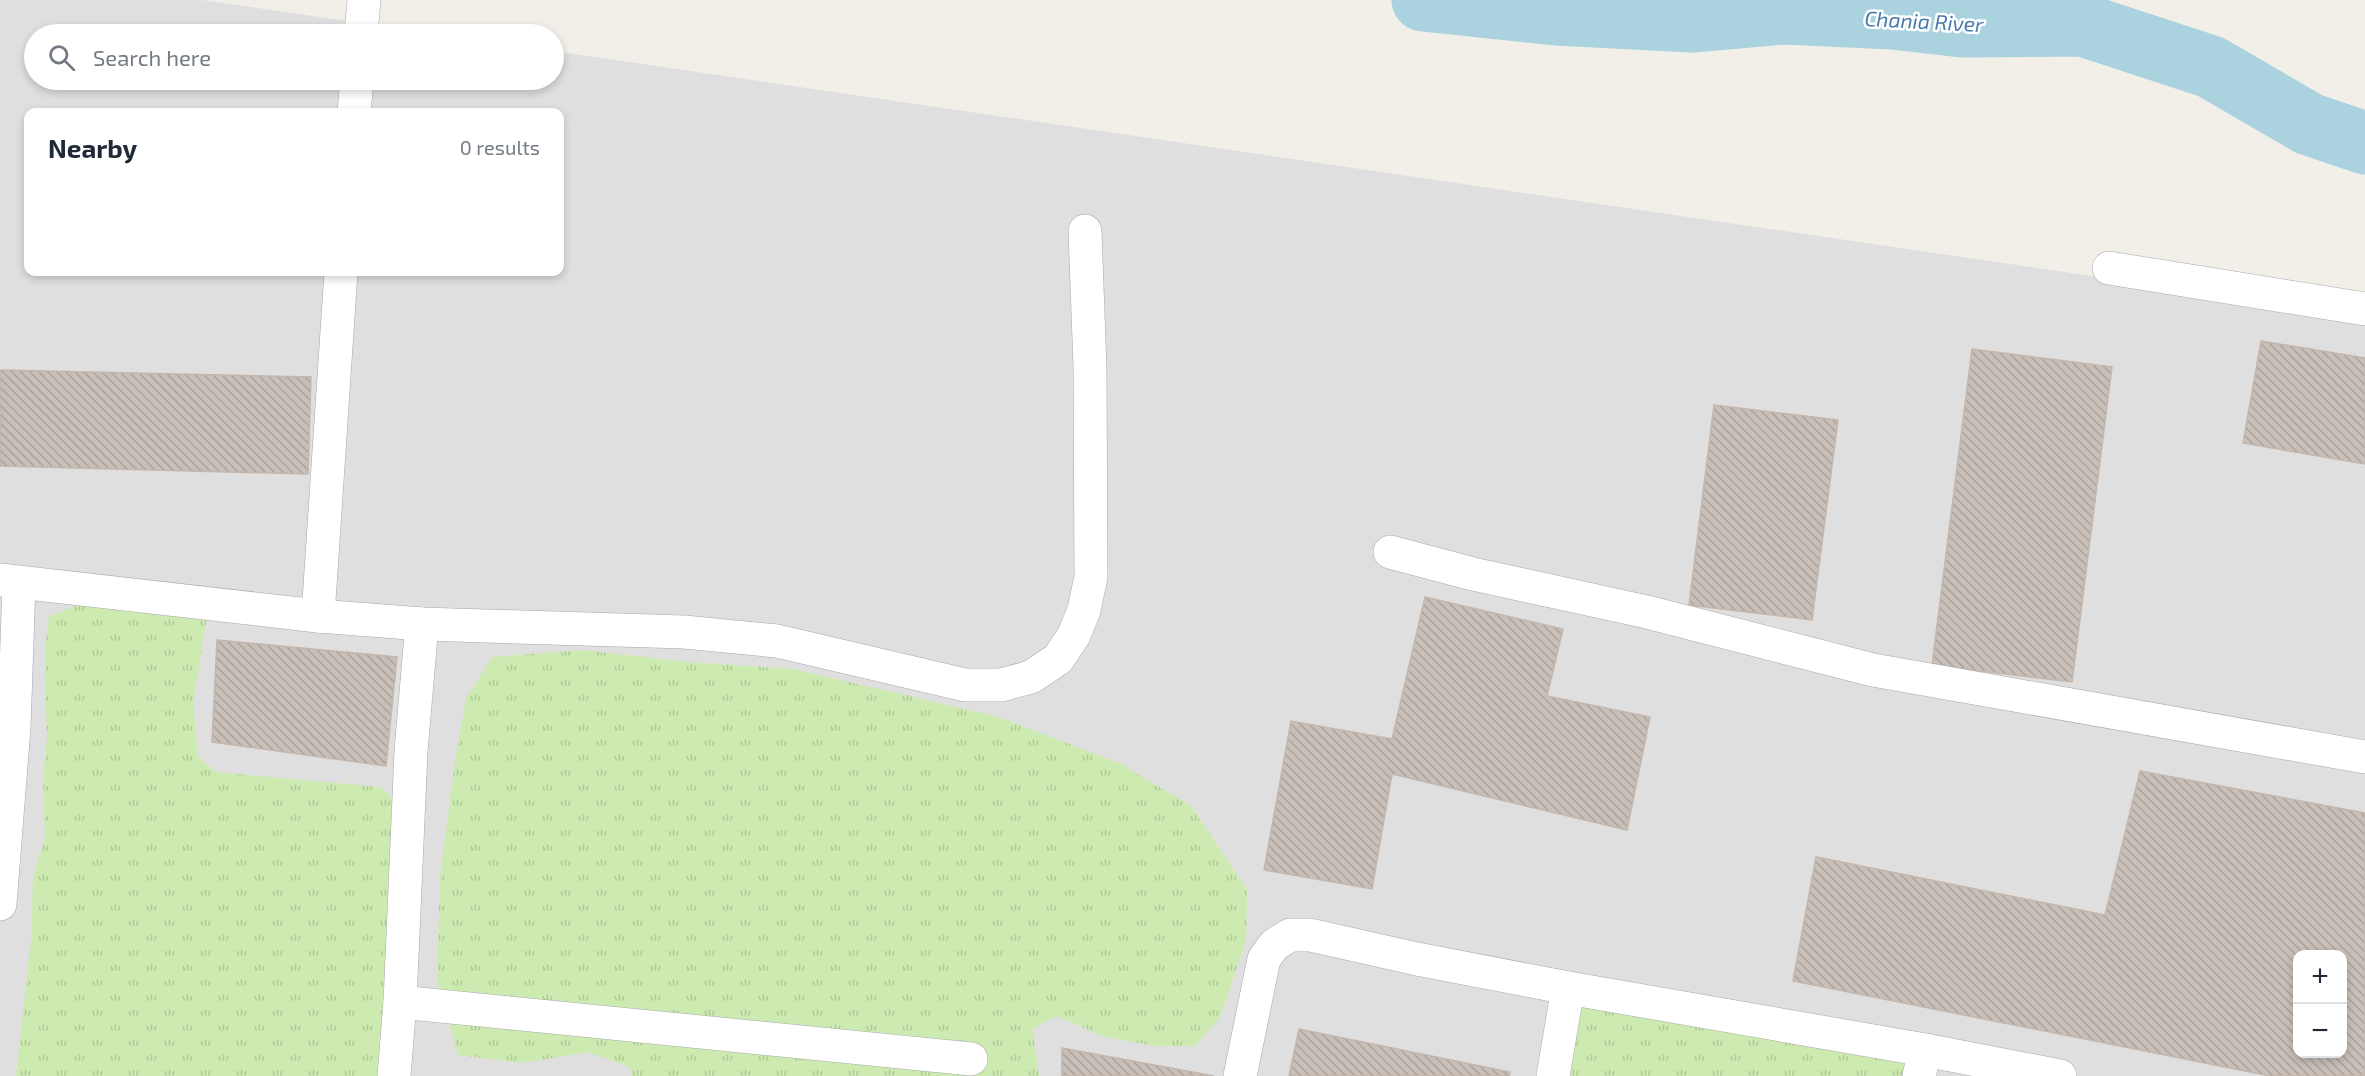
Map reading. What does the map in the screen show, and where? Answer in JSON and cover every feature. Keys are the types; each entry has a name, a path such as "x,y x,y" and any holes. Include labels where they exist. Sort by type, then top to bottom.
{"street":[{"path":"362,24 364,0"},
{"path":"354,108 356,90"},
{"path":"0,904 14,728 9,582 318,616 422,624 684,632 777,641 965,685 1001,685 1031,677 1058,659 1074,634 1084,610 1091,577 1090,368 1085,231"},
{"path":"2109,268 2365,309"},
{"path":"318,616 341,276"},
{"path":"1390,552 1473,574 1647,612 1873,670 2365,757"},
{"path":"394,1076 400,1002 411,751 422,624"},
{"path":"1240,1076 1263,960 1274,945 1290,936 1310,935 1922,1063 2060,1076"},
{"path":"1553,1076 1568,988"},
{"path":"400,1002 971,1059"}],"shaded area":[{"path":"0,0 202,0 369,24 24,24 24,90 564,90 564,52 2365,316 2365,1076 0,1076"}],"green space":[{"path":"84,603 207,616 193,703 198,757 216,772 380,787 405,807 391,1076 16,1076 31,940 33,875 45,839 43,779 47,737 45,677 49,616"},
{"path":"582,650 687,662 793,669 999,717 1121,764 1191,806 1247,890 1246,940 1220,1017 1195,1046 1155,1046 1106,1037 1056,1016 1032,1029 1039,1076 632,1076 630,1067 588,1052 522,1063 458,1055 437,981 440,878 455,761 466,698 492,657"},
{"path":"1580,1002 1909,1060 1906,1076 1571,1076"}],"building":[{"path":"2261,341 2365,358 2365,464 2243,443"},
{"path":"1972,349 2112,367 2072,682 1932,665"},
{"path":"0,370 311,377 308,474 0,466"},
{"path":"1714,405 1838,420 1812,620 1689,605"},
{"path":"1425,597 1563,629 1547,696 1650,717 1627,830 1392,774 1372,889 1264,870 1291,721 1392,739"},
{"path":"217,640 397,657 386,766 212,742"},
{"path":"2140,771 2365,813 2365,1076 2270,1076 1793,981 1816,857 2105,915"},
{"path":"1299,1029 1510,1072 1509,1076 1289,1076"},
{"path":"1062,1048 1214,1076 1062,1076"}],"waterway":[{"name":"Chania River","path":"1423,0 1556,14 1692,21 1785,13 1892,18 1962,26 2083,25 2211,67 2309,124 2365,143"}]}
